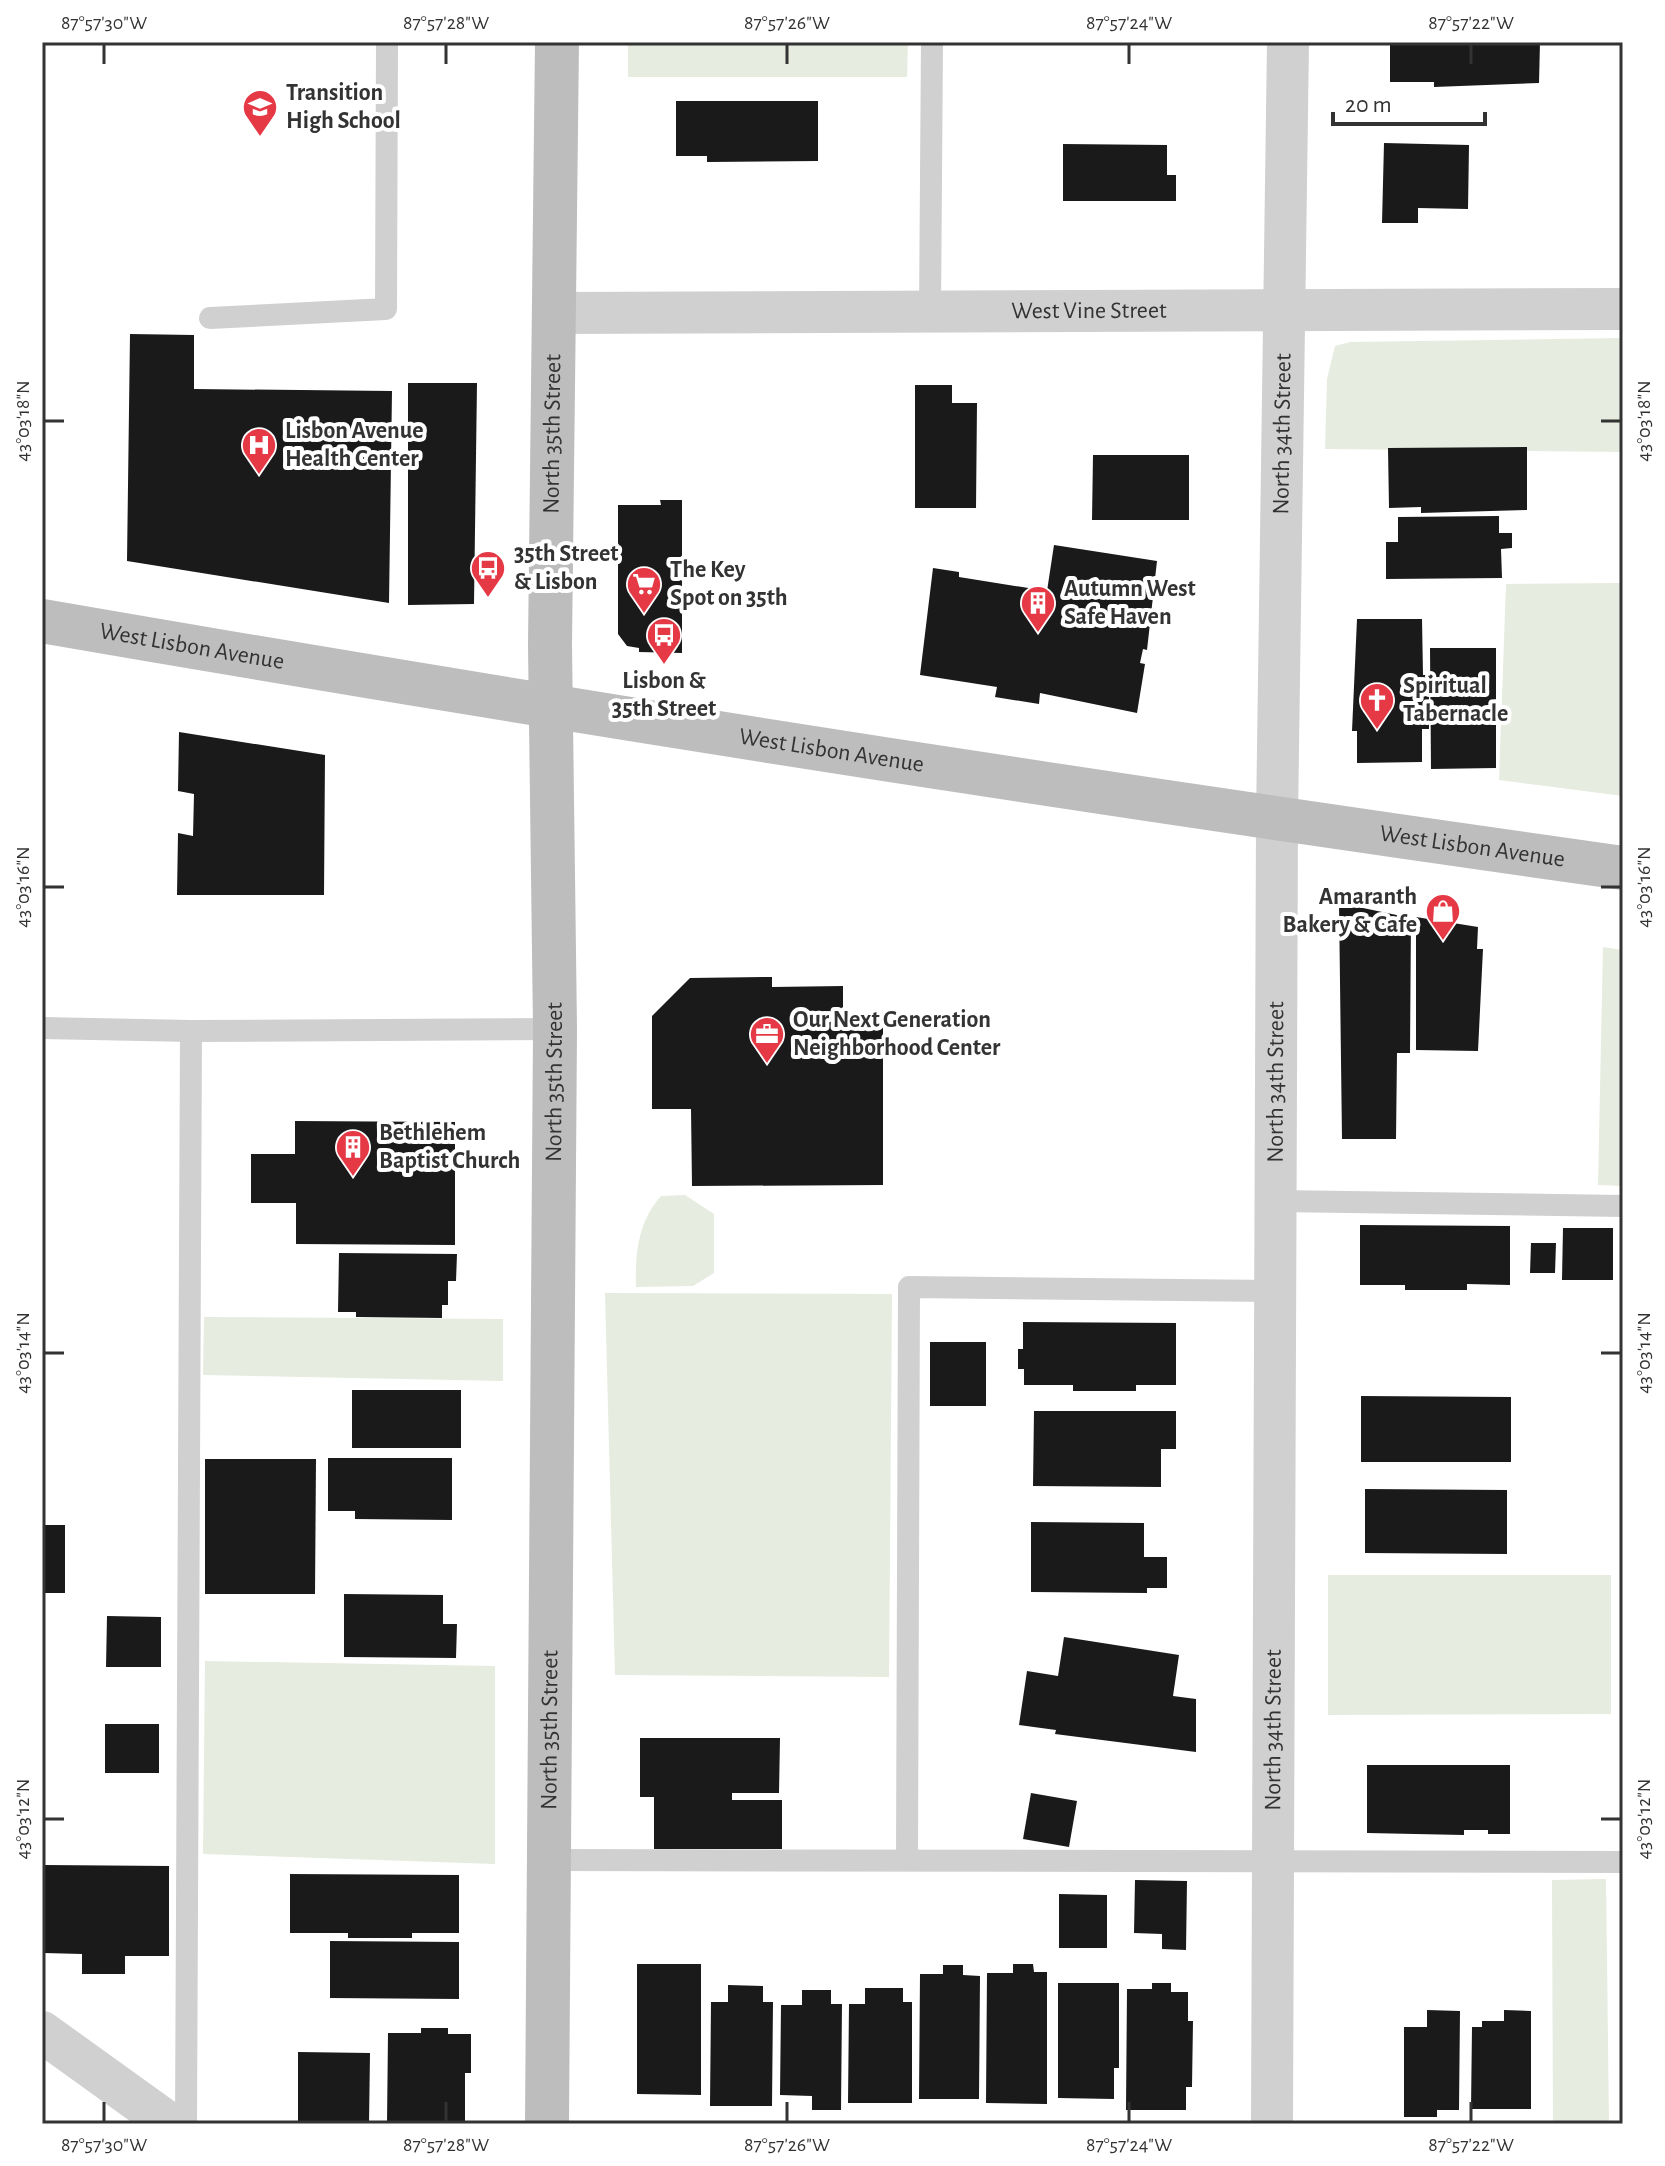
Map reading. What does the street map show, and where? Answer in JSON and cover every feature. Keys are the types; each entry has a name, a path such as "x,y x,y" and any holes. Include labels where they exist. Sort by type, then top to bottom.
{"main road":[{"name":"North 35th Street","path":"547,2124 555,1029 552,708 557,42"},
{"name":"West Lisbon Avenue","path":"42,621 552,708 1277,820 1623,868"}],"street":[{"name":"North 34th Street","path":"1272,2124 1277,820 1288,42"},
{"name":"West Vine Street","path":"553,313 1623,309"},
{"path":"42,2032 170,2124"}],"lane":[{"path":"210,318 386,309 387,42"},
{"path":"930,312 932,42"},
{"path":"42,1028 191,1031 555,1029"},
{"path":"186,2124 191,1031"},
{"path":"1277,1201 1623,1206"},
{"path":"907,1860 909,1287 1274,1291"},
{"path":"549,1860 1623,1862"}],"shaded area":[{"path":"628,42 908,42 907,77 628,77"},
{"path":"1623,338 1623,452 1325,449 1327,379 1335,346 1350,342"},
{"path":"1623,583 1623,796 1499,780 1506,584"},
{"path":"1603,947 1623,950 1623,1186 1598,1185"},
{"path":"685,1195 714,1214 714,1273 693,1286 636,1287 637,1250 647,1216 661,1196"},
{"path":"605,1293 892,1294 889,1677 615,1675"},
{"path":"204,1317 503,1319 503,1381 203,1375"},
{"path":"1328,1575 1611,1575 1611,1714 1328,1715"},
{"path":"205,1661 495,1666 495,1864 203,1854"},
{"path":"1606,1879 1609,2124 1553,2124 1552,1880"}],"building":[{"path":"1390,42 1540,42 1539,83 1434,87 1434,82 1390,82"},
{"path":"676,101 818,101 818,161 707,162 707,156 676,156"},
{"path":"1384,143 1469,145 1468,209 1418,208 1418,223 1382,223"},
{"path":"1063,144 1167,145 1167,175 1176,175 1176,201 1063,201"},
{"name":"Lisbon Avenue Health Center","path":"130,334 194,335 194,389 392,391 389,603 127,561"},
{"path":"408,383 477,383 474,604 408,605"},
{"path":"915,385 952,385 952,403 977,403 976,508 915,508"},
{"path":"1527,447 1527,510 1421,513 1421,507 1389,508 1388,448"},
{"path":"1093,455 1189,455 1189,520 1092,520"},
{"path":"660,500 682,500 682,653 639,652 639,648 627,646 618,634 618,505 661,505"},
{"path":"1499,516 1499,533 1512,533 1512,548 1501,549 1502,578 1386,579 1386,542 1398,542 1398,517"},
{"name":"Autumn West Safe Haven","path":"1054,545 1157,561 1147,650 1143,649 1140,663 1145,664 1137,713 1040,693 1039,704 995,697 997,687 920,675 933,568 959,572 959,577 1047,591"},
{"path":"1357,619 1422,619 1423,675 1429,675 1429,729 1422,729 1422,762 1357,763 1357,731 1352,731"},
{"path":"1430,648 1496,648 1496,768 1431,769"},
{"path":"179,732 325,755 324,895 177,895 178,833 193,836 194,794 178,791"},
{"path":"1339,903 1411,918 1410,1053 1397,1053 1396,1139 1342,1139"},
{"path":"1416,917 1478,927 1477,949 1483,949 1478,1051 1416,1050"},
{"name":"Our Next Generation Neighborhood Center","path":"772,977 772,987 843,986 843,1021 883,1021 883,1185 692,1186 691,1109 652,1109 652,1016 690,978"},
{"name":"Bethlehem Baptist Church","path":"295,1121 455,1122 455,1245 296,1244 296,1203 251,1203 251,1154 295,1154"},
{"path":"1360,1225 1510,1226 1510,1285 1467,1284 1467,1290 1405,1290 1405,1285 1360,1285"},
{"path":"1563,1228 1613,1228 1613,1280 1562,1280"},
{"path":"1531,1243 1556,1243 1555,1273 1530,1273"},
{"path":"339,1253 457,1254 456,1281 448,1281 448,1305 442,1305 442,1318 356,1317 356,1312 338,1312"},
{"path":"1023,1322 1176,1323 1176,1385 1136,1385 1136,1391 1073,1391 1073,1385 1024,1385 1024,1369 1018,1369 1018,1349 1023,1349"},
{"path":"930,1342 986,1342 986,1406 930,1406"},
{"path":"352,1390 461,1390 461,1448 352,1448"},
{"path":"1361,1396 1511,1397 1511,1462 1361,1462"},
{"path":"1034,1411 1176,1411 1176,1449 1161,1449 1161,1487 1033,1486"},
{"path":"328,1458 452,1458 452,1520 355,1519 355,1511 328,1511"},
{"path":"205,1459 316,1459 315,1594 205,1594"},
{"path":"1365,1489 1507,1490 1507,1554 1365,1553"},
{"path":"1031,1522 1144,1523 1144,1557 1167,1557 1167,1588 1147,1588 1147,1593 1031,1592"},
{"path":"42,1525 65,1525 65,1593 42,1593"},
{"path":"344,1594 443,1595 443,1624 457,1624 456,1658 344,1657"},
{"path":"107,1616 161,1617 161,1667 106,1667"},
{"path":"1064,1637 1179,1655 1173,1696 1196,1699 1196,1752 1055,1734 1056,1730 1019,1725 1027,1671 1058,1676"},
{"path":"105,1724 159,1724 159,1773 105,1773"},
{"path":"640,1738 780,1738 779,1793 732,1793 732,1800 782,1800 782,1849 654,1849 654,1797 640,1797"},
{"path":"1367,1765 1510,1765 1510,1834 1488,1834 1488,1830 1464,1830 1464,1835 1367,1833"},
{"path":"1031,1793 1077,1801 1069,1847 1023,1839"},
{"path":"45,1865 169,1866 169,1956 125,1956 125,1974 82,1974 82,1954 44,1953"},
{"path":"290,1874 459,1875 459,1933 412,1933 412,1938 348,1938 348,1933 290,1933"},
{"path":"1135,1880 1187,1881 1186,1950 1162,1949 1162,1934 1134,1933"},
{"path":"1059,1894 1107,1895 1107,1948 1059,1948"},
{"path":"330,1941 459,1942 459,1999 330,1998"},
{"path":"637,1964 701,1964 701,2095 637,2094"},
{"path":"1013,1964 1033,1964 1034,1972 1047,1972 1047,2104 986,2103 987,1973 1013,1973"},
{"path":"943,1965 963,1965 963,1975 980,1976 979,2099 919,2099 920,1974 943,1974"},
{"path":"1058,1983 1119,1983 1119,2068 1114,2068 1114,2099 1058,2098"},
{"path":"1152,1983 1171,1983 1171,1992 1188,1992 1188,2021 1193,2021 1192,2087 1186,2087 1186,2110 1126,2110 1127,1989 1152,1989"},
{"path":"728,1985 763,1986 763,2002 773,2002 772,2106 710,2106 711,2002 728,2002"},
{"path":"865,1988 903,1988 903,2002 912,2002 912,2103 848,2103 849,2004 865,2004"},
{"path":"802,1990 831,1990 831,2004 842,2004 841,2110 812,2110 812,2096 780,2095 781,2005 802,2005"},
{"path":"1427,2010 1460,2011 1459,2110 1437,2110 1437,2117 1404,2117 1404,2027 1427,2027"},
{"path":"1504,2010 1531,2011 1531,2109 1471,2109 1472,2027 1482,2027 1482,2021 1504,2021"},
{"path":"421,2028 448,2028 448,2034 471,2034 471,2073 465,2073 465,2124 387,2124 388,2033 421,2033"},
{"path":"298,2052 370,2053 369,2124 298,2124"}],"place":[{"name":"Transition High School","path":"260,138"},
{"name":"Lisbon Avenue Health Center","path":"259,476"},
{"name":"35th Street & Lisbon","path":"488,599"},
{"name":"The Key Spot on 35th","path":"644,615"},
{"name":"Autumn West Safe Haven","path":"1038,634"},
{"name":"Lisbon & 35th Street","path":"664,666"},
{"name":"Spiritual Tabernacle","path":"1377,731"},
{"name":"Amaranth Bakery & Cafe","path":"1443,942"},
{"name":"Our Next Generation Neighborhood Center","path":"767,1065"},
{"name":"Bethlehem Baptist Church","path":"353,1178"}]}
